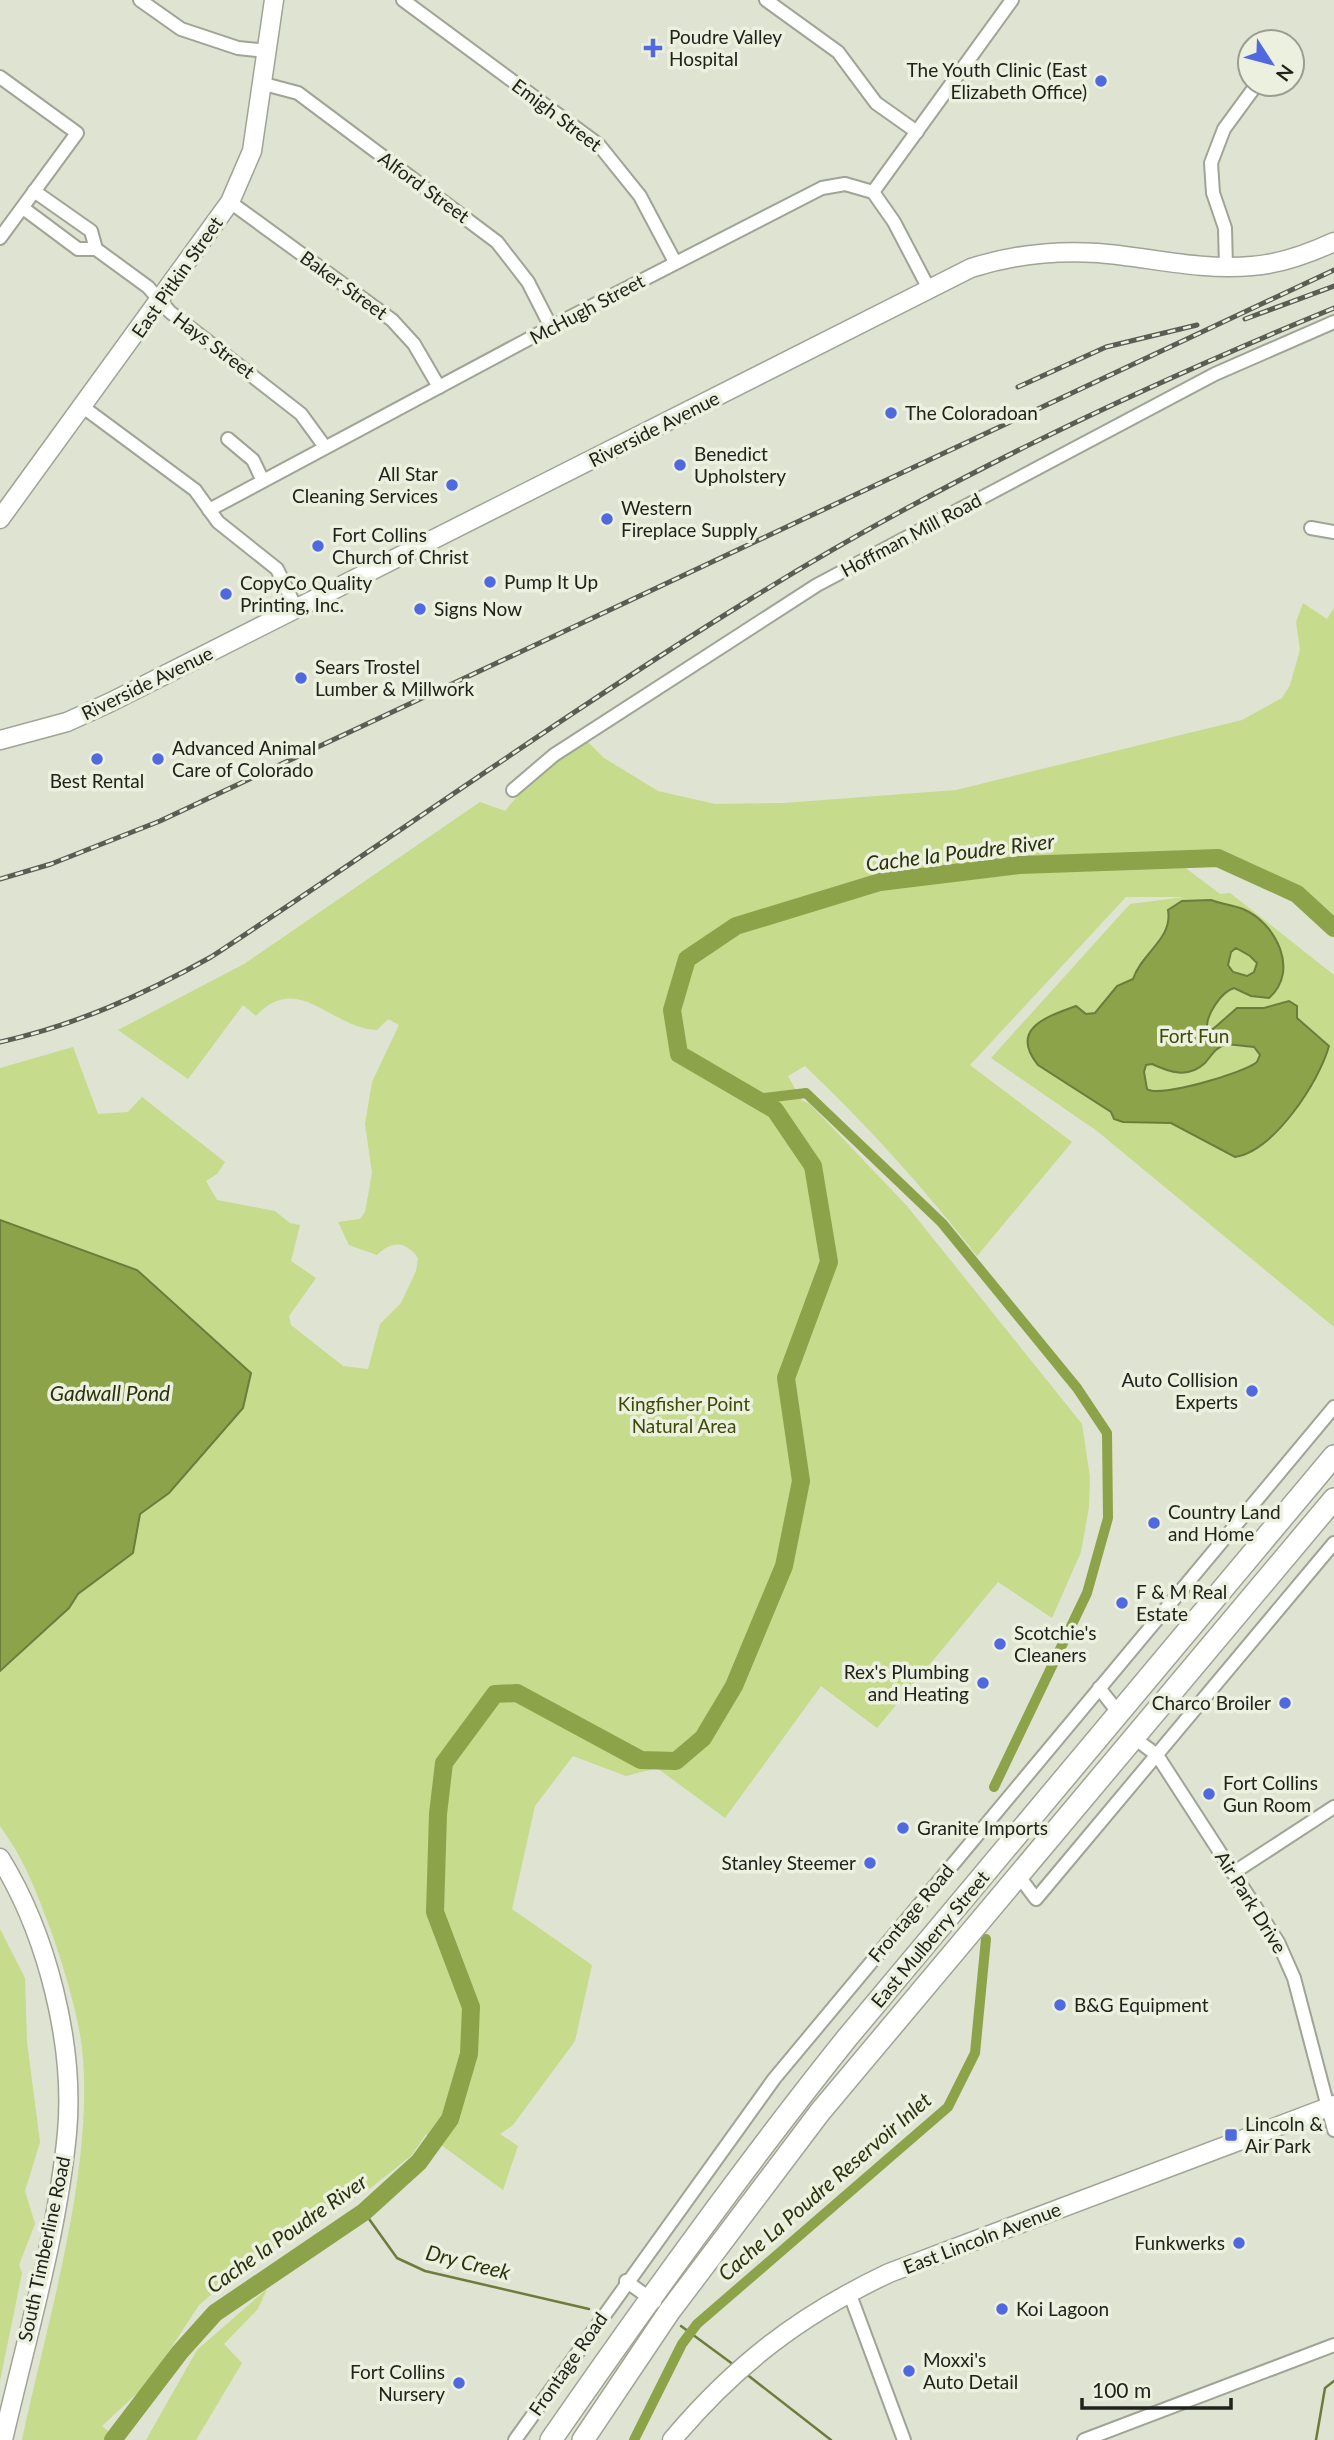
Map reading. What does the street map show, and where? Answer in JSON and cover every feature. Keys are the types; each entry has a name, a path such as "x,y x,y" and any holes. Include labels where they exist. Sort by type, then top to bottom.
{"highway":[{"name":"East Mulberry Street","path":"551,2440 650,2298 778,2124 1118,1712 1334,1456"},
{"name":"East Mulberry Street","path":"583,2440 669,2312 820,2112 1334,1499"},
{"path":"901,1975 984,1889 1095,1759 1134,1738 1130,1733 1133,1719 1175,1662 1211,1602"}],"main road":[{"name":"East Pitkin Street","path":"0,519 230,202 252,151 264,84 274,0"},
{"name":"Riverside Avenue","path":"0,740 25,735 95,710 676,419 928,287 987,263 1053,252 1102,253 1226,267 1271,264 1334,242"},
{"name":"South Timberline Road","path":"0,1858 38,1935 55,1994 67,2073 67,2131 59,2195 3,2440"},
{"name":"East Lincoln Avenue","path":"672,2440 703,2403 740,2368 797,2323 849,2292 889,2273 1330,2106"}],"street":[{"path":"141,0 181,29 238,48 267,51"},
{"name":"Emigh Street","path":"402,0 599,145 640,196 675,262"},
{"path":"766,0 838,52 876,103 916,132"},
{"path":"928,287 894,222 873,192 1012,0"},
{"path":"0,77 77,133 0,238"},
{"name":"Alford Street","path":"264,84 298,93 480,227 513,261 551,327"},
{"path":"1226,267 1225,228 1213,193 1211,163 1224,129 1246,98"},
{"name":"McHugh Street","path":"209,510 810,192 845,184 873,192"},
{"name":"Hays Street","path":"34,191 90,231 96,249 148,287 159,302 291,405 312,426 325,447"},
{"name":"Baker Street","path":"230,202 392,320 414,344 439,387"},
{"name":"Hays Street","path":"23,208 78,249 96,249"},
{"name":"Hoffman Mill Road","path":"513,790 554,755 817,584 1215,374 1334,322"},
{"path":"83,407 195,490 218,522 270,562 296,608"},
{"path":"228,439 254,460 263,481"},
{"path":"1311,528 1334,531"},
{"name":"Frontage Road","path":"515,2440 626,2281 774,2080 1334,1407"},
{"path":"1018,1875 1036,1899 1334,1543"},
{"path":"1099,1688 1118,1712"},
{"name":"Air Park Drive","path":"1134,1738 1157,1755 1274,1935 1294,1978 1330,2106 1334,2130"},
{"path":"1233,1873 1334,1807"},
{"path":"626,2281 669,2312"},
{"path":"849,2292 904,2440"},
{"path":"1084,2440 1334,2345"}],"green space":[{"name":"Kingfisher Point Natural Area","path":"1303,603 1327,619 1334,608 1334,928 1297,894 1218,858 1175,860 1220,894 1230,893 1334,975 1334,1327 1097,1131 991,1058 1130,904 1185,897 1126,897 970,1065 1072,1142 977,1256 894,1158 805,1066 788,1076 802,1101 809,1103 907,1206 1082,1424 1090,1477 1089,1507 1081,1552 1052,1618 998,1582 877,1728 821,1686 725,1818 657,1768 626,1776 573,1756 535,1806 512,1909 592,1965 575,2041 513,2125 500,2134 518,2146 503,2190 426,2134 412,2155 372,2187 245,2266 199,2305 148,2383 102,2426 118,2440 22,2440 66,2244 82,2143 84,2094 80,2033 63,1967 32,1882 0,1826 0,1068 73,1047 98,1114 128,1112 142,1097 225,1162 217,1174 206,1181 217,1200 275,1211 290,1223 300,1225 291,1261 316,1278 289,1316 291,1325 343,1366 368,1369 380,1324 401,1303 416,1271 418,1258 409,1248 399,1244 388,1247 377,1255 349,1245 338,1222 360,1219 365,1212 372,1173 365,1124 372,1082 399,1025 388,1019 377,1030 361,1027 301,1000 286,999 271,1003 256,1016 243,1005 188,1079 118,1030 244,964 480,802 505,811 543,772 588,742 604,758 658,791 715,804 784,803 956,790 1242,720 1282,698 1290,685 1300,650 1296,622"},
{"path":"0,1929 25,1978 27,2042 40,2142 25,2191 35,2224 19,2265 22,2273 0,2381"},
{"path":"267,2289 258,2309 224,2344 242,2363 196,2440 146,2440 197,2350"}],"water":[{"path":"1211,900 1243,909 1255,916 1274,936 1283,962 1283,975 1269,998 1251,996 1234,988 1229,990 1219,999 1212,1011 1207,1028 1213,1029 1237,1008 1264,1008 1289,1001 1297,1006 1297,1018 1329,1046 1316,1078 1293,1113 1265,1142 1250,1152 1235,1157 1171,1123 1123,1122 1114,1119 1111,1112 1038,1065 1027,1042 1030,1033 1044,1019 1076,1006 1086,1014 1095,1013 1117,986 1133,979 1137,969 1166,929 1168,910 1182,901","holes":["1236,948 1257,963 1254,972 1247,976 1233,972 1228,965 1231,952","1226,1044 1254,1047 1260,1055 1257,1062 1202,1083 1167,1090 1147,1089 1144,1072 1146,1065 1152,1064 1178,1072 1192,1071"]},
{"name":"Gadwall Pond","path":"0,1220 137,1270 251,1373 243,1408 169,1493 140,1514 133,1553 78,1594 69,1608 0,1671"}],"waterway":[{"name":"Cache la Poudre River","path":"113,2440 180,2352 215,2313 364,2212 419,2162 450,2119 469,2054 471,2007 435,1912 438,1814 444,1763 495,1694 517,1693 641,1760 676,1761 703,1738 734,1686 784,1566 801,1481 786,1378 829,1262 813,1166 775,1110 679,1054 672,1010 687,959 736,926 880,882 1019,865 1218,858 1297,894 1334,928"},
{"name":"Cache La Poudre Reservoir Inlet","path":"757,1099 806,1093 942,1223 1077,1388 1107,1433 1108,1518 1087,1593 994,1787"},
{"name":"Cache La Poudre Reservoir Inlet","path":"634,2440 682,2344 697,2324 948,2107 975,2053 986,1939"},
{"name":"Dry Creek","path":"364,2212 397,2258 425,2271 589,2309"},
{"name":"Dry Creek","path":"681,2326 734,2365"},
{"name":"Dry Creek","path":"745,2373 831,2440"},
{"name":"Dry Creek","path":"1316,2440 1325,2388 1334,2381"}],"railway":[{"path":"0,879 51,864 160,821 1334,270"},
{"path":"1245,319 1334,286"},
{"path":"0,1042 82,1018 160,984 211,957 676,646 886,519 1107,407 1334,308"},
{"path":"1018,387 1106,347 1197,325"}],"place":[{"name":"Poudre Valley Hospital","path":"653,48"},
{"name":"The Youth Clinic (East Elizabeth Office)","path":"1101,81"},
{"name":"The Coloradoan","path":"891,413"},
{"name":"Benedict Upholstery","path":"680,465"},
{"name":"All Star Cleaning Services","path":"452,485"},
{"name":"Western Fireplace Supply","path":"607,519"},
{"name":"Fort Collins Church of Christ","path":"318,546"},
{"name":"Pump It Up","path":"490,582"},
{"name":"CopyCo Quality Printing, Inc.","path":"226,594"},
{"name":"Signs Now","path":"420,609"},
{"name":"Sears Trostel Lumber & Millwork","path":"301,678"},
{"name":"Best Rental","path":"97,759"},
{"name":"Advanced Animal Care of Colorado","path":"158,759"},
{"name":"Auto Collision Experts","path":"1252,1391"},
{"name":"Country Land and Home","path":"1154,1523"},
{"name":"F & M Real Estate","path":"1122,1603"},
{"name":"Scotchie's Cleaners","path":"1000,1644"},
{"name":"Rex's Plumbing and Heating","path":"983,1683"},
{"name":"Charco Broiler","path":"1285,1703"},
{"name":"Fort Collins Gun Room","path":"1209,1794"},
{"name":"Granite Imports","path":"903,1828"},
{"name":"Stanley Steemer","path":"870,1863"},
{"name":"B&G Equipment","path":"1060,2005"},
{"name":"Lincoln & Air Park","path":"1231,2135"},
{"name":"Funkwerks","path":"1239,2243"},
{"name":"Koi Lagoon","path":"1002,2309"},
{"name":"Moxxi's Auto Detail","path":"909,2371"},
{"name":"Fort Collins Nursery","path":"459,2383"}],"park label":[{"name":"Fort Fun","path":"1194,1036"}]}
